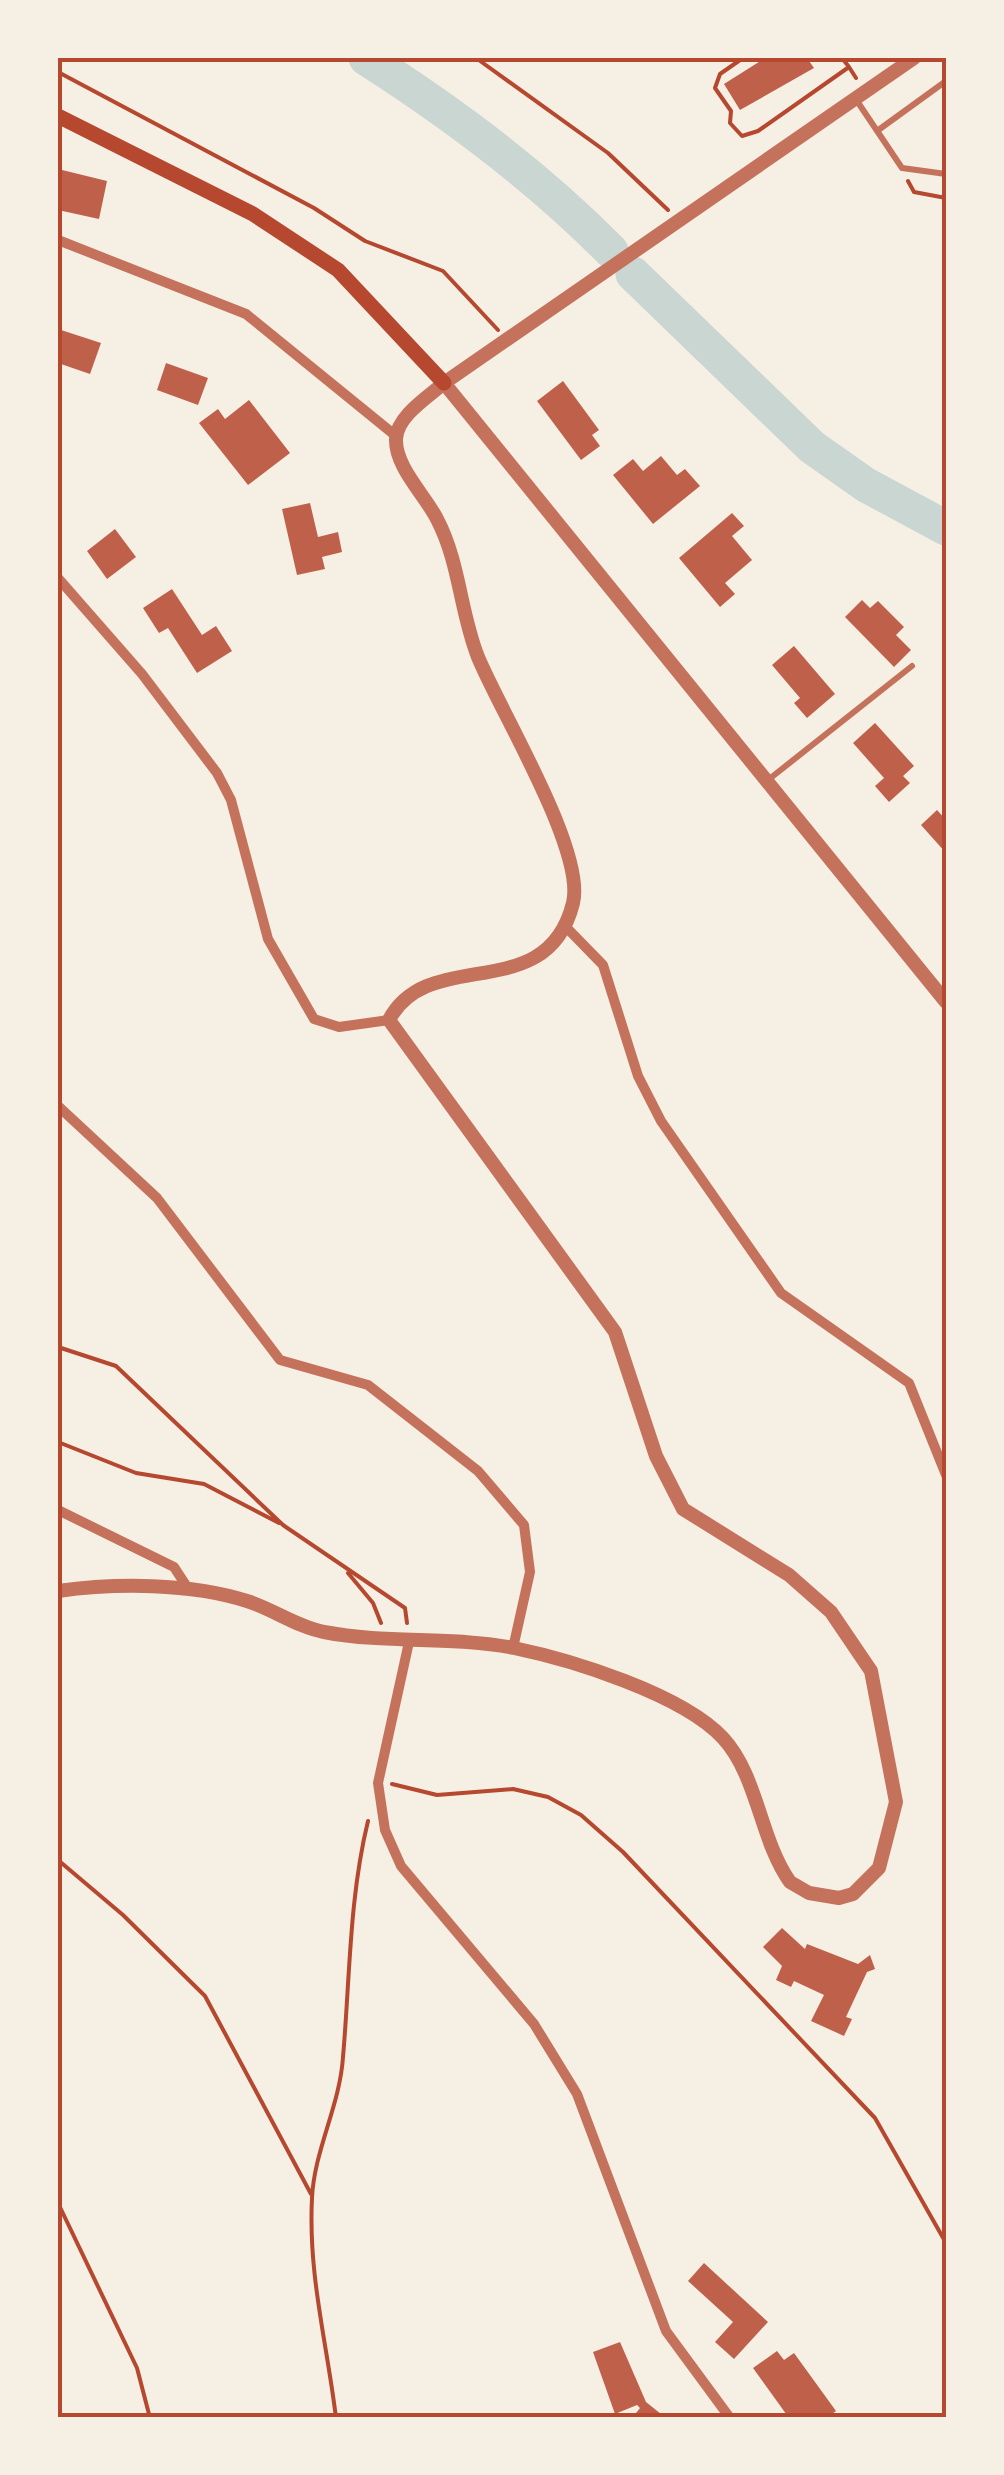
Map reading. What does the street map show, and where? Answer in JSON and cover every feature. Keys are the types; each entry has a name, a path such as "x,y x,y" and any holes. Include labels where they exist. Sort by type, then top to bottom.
{"main road":[{"path":"58,116 253,214 338,270 444,382"}],"street":[{"path":"58,578 142,674 217,774 231,800 268,940 314,1019 340,1027 389,1020 407,993 428,983 508,971 526,963 542,953 566,926 575,899 566,846 478,656 454,562 437,520 399,457 396,436 402,421 444,382 679,224 914,58"},
{"path":"58,240 246,314 396,436"},
{"path":"444,382 946,1002"},
{"path":"566,926 603,965 638,1076 672,1137 781,1292 909,1383 946,1474"},
{"path":"58,1591 93,1586 189,1591 246,1600 318,1631 381,1640 407,1638 513,1648 638,1688 705,1723 724,1739 738,1762 781,1868 809,1894 839,1898 853,1894 879,1868 896,1802 871,1671 831,1612 789,1575 683,1509 656,1456 615,1332 389,1020"},
{"path":"61,1109 157,1198 280,1360 368,1385 478,1471 524,1525 530,1572 513,1648"},
{"path":"58,1510 174,1567 189,1591"},
{"path":"407,1638 378,1780 385,1830 401,1866 534,2024 577,2094 666,2331 730,2418"}],"lane":[{"path":"876,130 946,81"},
{"path":"861,95 876,130 902,168 946,174"},
{"path":"767,780 912,666"}],"path":[{"path":"476,58 608,154 679,224"},
{"path":"742,58 720,74 715,88 730,111 730,123 742,136 758,131 849,68"},
{"path":"842,58 861,95"},
{"path":"58,72 314,208 364,242 443,271 506,340"},
{"path":"902,168 914,192 946,198"},
{"path":"58,1347 116,1366 284,1524 405,1608 407,1638"},
{"path":"58,1442 136,1473 204,1484 284,1524"},
{"path":"341,1566 374,1603 382,1627 381,1640"},
{"path":"378,1780 437,1795 513,1789 548,1797 581,1816 623,1852 875,2118 946,2243"},
{"path":"336,2418 328,2355 314,2301 312,2194 340,2087 346,1963 370,1814"},
{"path":"58,1860 123,1915 205,1996 312,2194"},
{"path":"58,2203 137,2368 150,2418"}],"building":[{"path":"765,58 807,58 814,68 740,110 724,84"},
{"path":"58,169 107,181 99,219 58,210"},
{"path":"58,329 101,343 90,374 58,363"},
{"path":"166,363 208,378 198,405 157,390"},
{"path":"563,381 599,430 592,435 600,446 581,460 537,401"},
{"path":"249,400 290,453 248,485 199,423 218,409 225,419"},
{"path":"661,456 677,475 685,469 700,486 653,524 613,475 633,459 643,471"},
{"path":"310,503 318,537 338,532 342,552 322,557 325,569 297,575 282,509"},
{"path":"732,513 744,526 732,536 752,560 725,583 735,594 720,607 679,558"},
{"path":"115,529 136,557 107,579 87,551"},
{"path":"172,589 202,635 216,626 232,651 197,673 168,628 159,633 143,608"},
{"path":"862,600 870,608 878,601 904,627 896,635 911,650 894,667 845,617"},
{"path":"794,646 835,694 807,718 794,703 800,698 772,665"},
{"path":"875,723 914,766 903,776 910,783 889,802 875,786 884,778 853,743"},
{"path":"937,810 946,820 946,853 921,825"},
{"path":"782,1928 805,1949 807,1944 858,1964 870,1955 875,1969 867,1972 846,2017 852,2019 844,2036 811,2021 824,1995 794,1981 791,1987 776,1980 782,1966 763,1947"},
{"path":"704,2263 768,2322 734,2359 715,2342 733,2322 688,2281"},
{"path":"620,2342 646,2402 666,2418 632,2418 640,2408 637,2405 615,2414 593,2352"},
{"path":"777,2351 784,2360 794,2353 836,2411 827,2418 789,2418 753,2368"}],"waterway":[{"path":"366,58 494,148 611,251"},
{"path":"633,274 812,447 866,485 946,528"}]}
